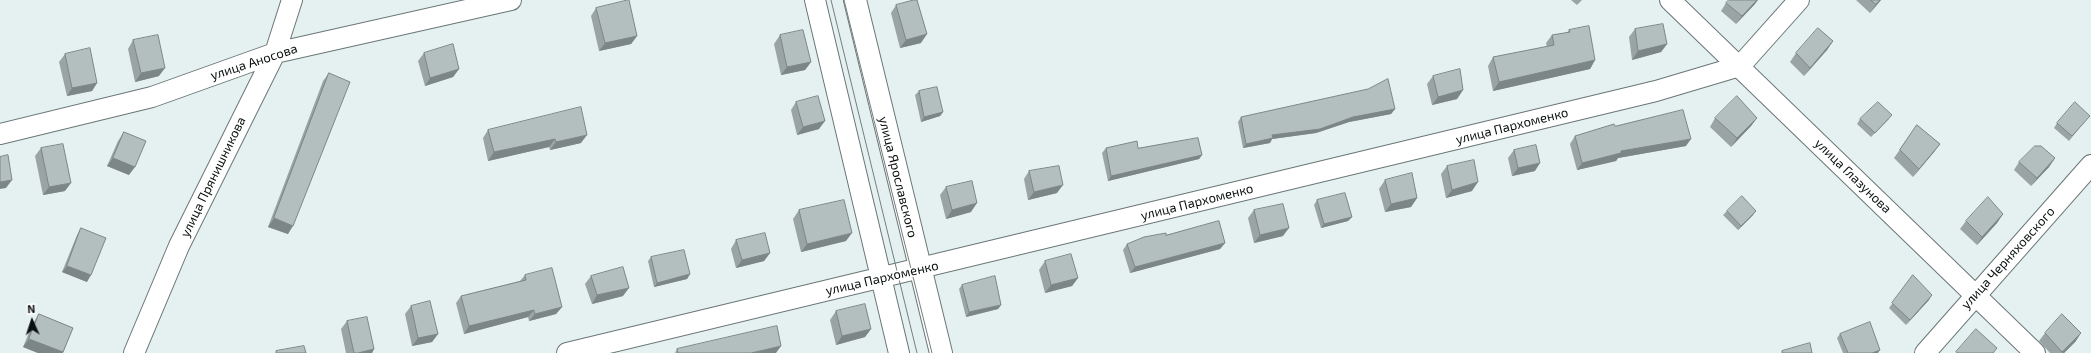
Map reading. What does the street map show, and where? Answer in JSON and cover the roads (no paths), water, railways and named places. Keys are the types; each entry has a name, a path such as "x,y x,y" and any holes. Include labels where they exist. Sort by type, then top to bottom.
{"street":[{"name":"улица Прянишникова","path":"134,353 179,246 275,53 292,0"},
{"name":"улица Аносова","path":"0,134 152,97 275,53 511,0"},
{"path":"816,0 899,353"},
{"name":"улица Ярославского","path":"855,0 941,353"},
{"name":"улица Глазунова","path":"1670,0 1740,66 2035,353"},
{"path":"1740,66 1799,0"},
{"name":"улица Пархоменко","path":"567,353 1656,91 1740,66"},
{"name":"улица Черняховского","path":"1925,353 1975,294 2091,165"}],"tram line":[{"path":"831,0 917,353"},
{"path":"844,0 932,353"}]}
